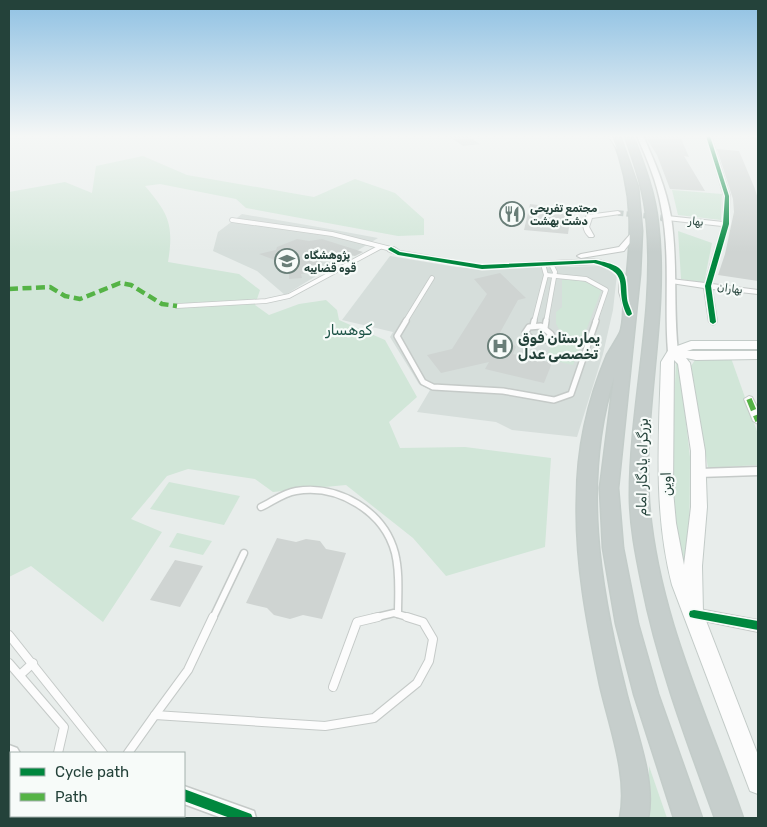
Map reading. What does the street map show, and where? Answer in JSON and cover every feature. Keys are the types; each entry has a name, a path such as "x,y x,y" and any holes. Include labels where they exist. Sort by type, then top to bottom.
{"highway":[{"name":"بزرگراه یادگار امام","path":"630,175 633,187 636,231 628,323 609,488 612,548 627,624 646,694 688,818"},
{"name":"بزرگراه یادگار امام","path":"644,175 649,188 655,245 640,486 644,541 662,630 673,667 729,818"},
{"path":"628,323 612,357 590,434 585,478 585,529 592,596 635,781 636,808 634,818"}],"main road":[{"path":"673,352 691,345 758,345"},
{"path":"673,352 696,356 758,355"},
{"name":"اوین","path":"694,614 693,566 699,474 684,363 673,352 667,362 665,450 667,508 675,565 682,592 694,614 758,783"}],"street":[{"name":"اوین","path":"656,175 661,188 667,218 671,281 670,327 673,352"},
{"path":"714,322 708,286 726,224 727,196 720,175"},
{"path":"591,236 587,232 585,225 589,216 618,213"},
{"name":"بهار","path":"667,218 726,224"},
{"path":"391,249 398,253 482,267 547,264 591,258 621,248 636,231"},
{"path":"391,249 481,260 591,258 619,270 624,278 624,304 628,323"},
{"name":"بهاران","path":"671,281 758,292"},
{"path":"749,399 758,421"},
{"path":"699,474 758,471"},
{"path":"694,614 758,626"},
{"path":"185,795 247,818"}],"lane":[{"path":"232,220 332,234 391,249"},
{"path":"177,306 266,301 289,296 380,247"},
{"path":"533,326 547,264"},
{"path":"545,328 554,276 547,264"},
{"path":"432,278 397,336 423,382 433,387 503,391 554,400 571,394 606,290 597,282 546,275"},
{"path":"533,326 545,328 550,332 551,336 546,340 529,338 525,333 526,328 533,326"},
{"path":"261,507 296,491 323,491 352,499 374,515 392,542 397,571 398,614"},
{"path":"129,752 188,670 244,554"},
{"path":"155,715 325,726 374,718 400,699 417,683 429,661 433,639 423,622 394,613 357,622 333,688"},
{"path":"9,635 33,663 101,752"},
{"path":"9,663 64,727 58,752"},
{"path":"20,675 33,663"}],"shaded area":[{"name":"پژوهشگاه قوه قضاییه","path":"242,214 378,238 285,295 257,271 213,251 218,232"},
{"name":"یمارستان فوق تخصصی عدل","path":"390,256 456,267 486,269 599,266 617,274 613,310 603,354 577,437 512,430 496,422 417,412 430,390 419,384 390,337 393,332 342,320"}],"green space":[{"path":"95,175 186,175 314,197 355,179 395,193 424,219 424,235 398,236 246,208 236,199 160,184 145,186 160,204 168,221 170,249 168,262 239,274 260,290 255,305 269,315 299,304 326,300 337,310 339,320 385,340 417,397 389,422 400,448 465,447 551,458 545,547 446,576 413,538 346,485 273,492 255,479 188,469 167,476 131,519 162,532 103,622 31,566 9,577 9,192 65,182 92,193"},
{"path":"672,190 722,194 721,220 678,215"},
{"path":"678,231 712,243 704,283 681,279"},
{"path":"574,279 596,285 601,291 573,365 546,359 551,345 561,339 562,334 556,324 556,312 562,307 562,280"},
{"path":"731,358 758,434 758,465 708,468 691,366 695,360"},
{"path":"676,362 679,363 690,457 689,593 676,534 671,468"},
{"path":"169,482 240,496 224,525 150,509"},
{"path":"177,533 212,541 203,555 169,547"},
{"path":"649,766 667,818 649,818"}],"building":[{"path":"664,175 695,175 705,191 670,189"},
{"path":"725,175 749,175 758,199 758,281 718,275 725,254 734,212 733,199"},
{"path":"530,204 562,208 561,212 571,213 568,234 524,230"},
{"path":"297,239 309,241 322,239 363,252 355,256 337,253 331,255 318,265 306,265 309,273 301,274 302,278 289,279 289,268 276,269 277,261 259,254 276,250 277,247"},
{"path":"500,273 526,298 518,300 497,338 510,341 516,347 513,354 552,363 544,383 485,369 489,362 441,373 427,355 452,349 487,294 474,279"},
{"path":"277,538 296,542 306,539 320,541 326,549 346,553 322,619 303,615 290,619 274,615 267,608 246,603"},
{"path":"175,560 203,566 180,607 150,600"}],"tunnel":[{"path":"618,213 667,218 661,217"}],"marked path":[{"path":"9,289 50,287 65,296 80,299 120,283 131,285 162,304 177,306"},
{"path":"749,399 758,421"}],"cycle path":[{"path":"713,322 708,286 726,224 727,196 720,175"},
{"path":"391,249 398,253 482,267 594,261 608,265 621,274 625,304 629,314"},
{"path":"694,614 758,626"},
{"path":"185,795 247,818"}],"place":[{"name":"مجتمع تفریحی دشت بهشت","path":"512,214"},
{"name":"پژوهشگاه قوه قضاییه","path":"287,261"},
{"name":"یمارستان فوق تخصصی عدل","path":"500,346"}],"district":[{"name":"کوهسار","path":"349,330"}]}
